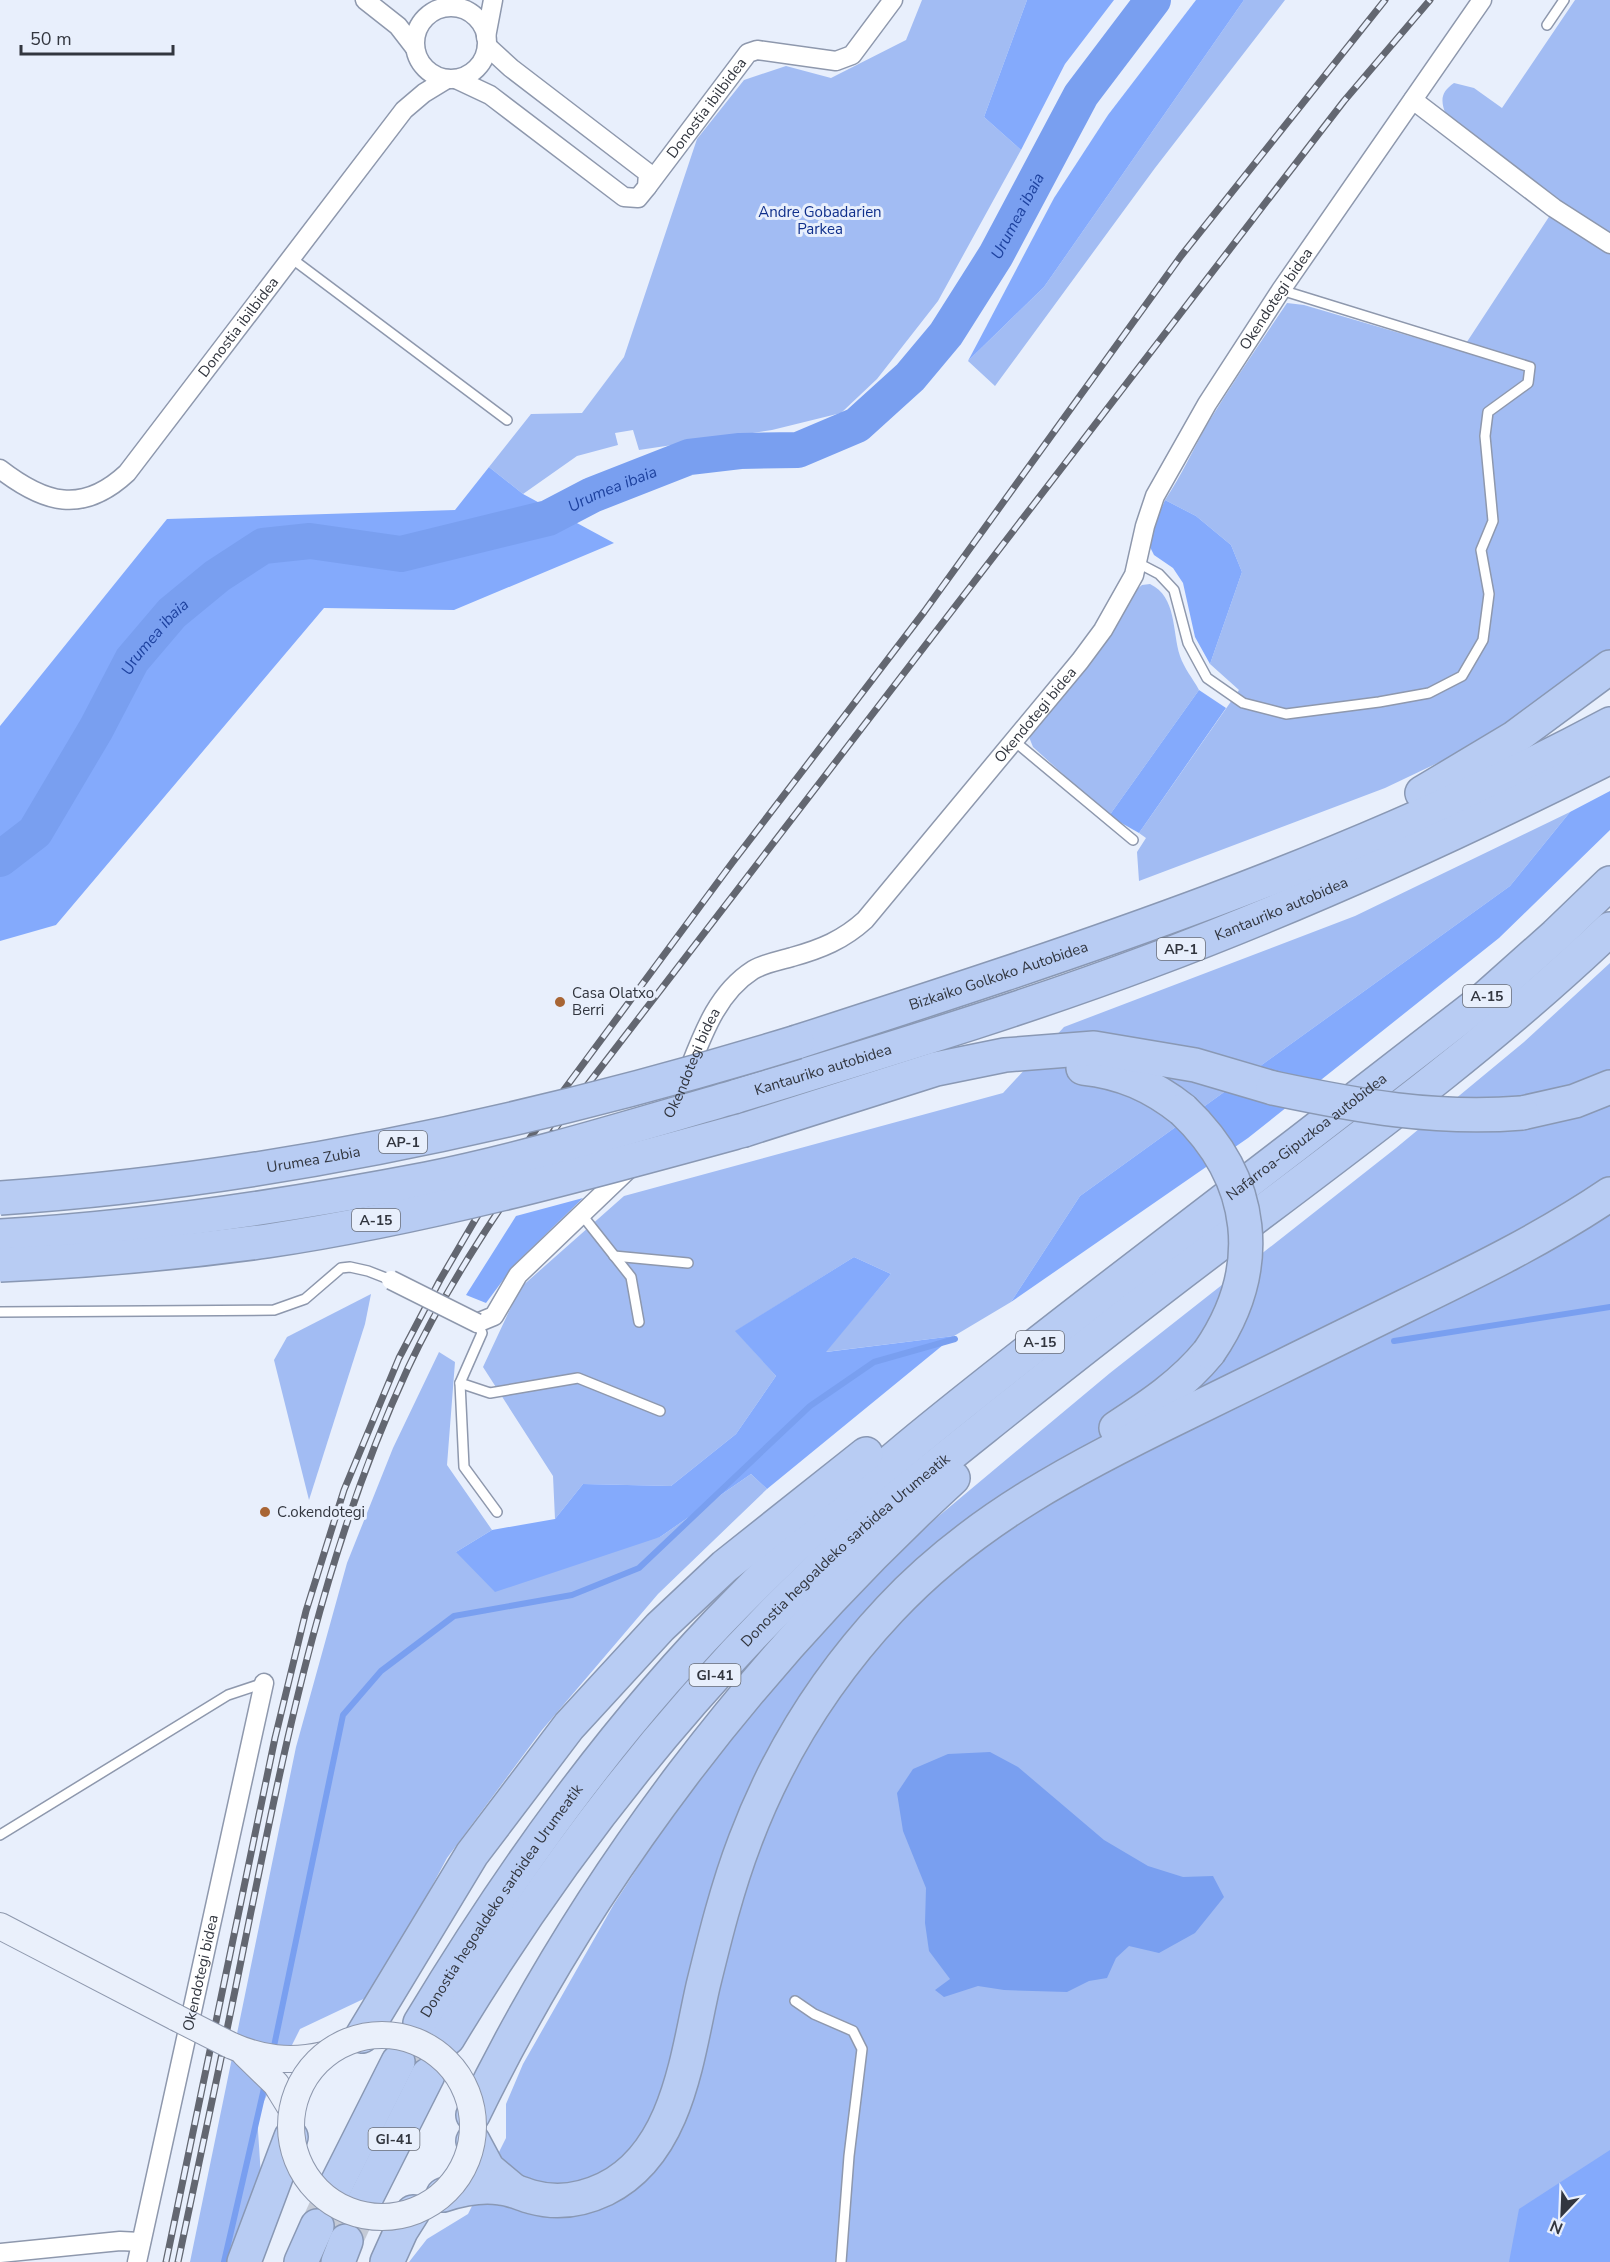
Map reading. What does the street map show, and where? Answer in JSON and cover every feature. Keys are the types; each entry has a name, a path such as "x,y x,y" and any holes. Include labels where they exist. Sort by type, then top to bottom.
{"highway":[{"path":"1198,905 1415,797 1468,767 1514,738 1610,667"},
{"name":"Kantauriko autobidea","path":"1198,905 1311,863 1534,765 1610,724"},
{"name":"Kantauriko autobidea","path":"0,1236 58,1233 259,1207 428,1178 580,1141 734,1098 999,1015 1148,962 1421,849 1610,757"},
{"name":"Nafarroa-Gipuzkoa autobidea","path":"994,1376 1483,1000 1610,883"},
{"name":"Bizkaiko Golkoko Autobidea","path":"797,1042 989,980 1198,905"},
{"name":"A-15","path":"1051,1374 1483,1042 1558,979 1610,929"},
{"name":"Urumea Zubia","path":"0,1198 154,1182 315,1159 496,1123 654,1085 797,1042"},
{"path":"813,1108 936,1069 1005,1055 1094,1048 1195,1065 1273,1088 1358,1106 1418,1114 1474,1117 1522,1113 1575,1101 1610,1087"},
{"path":"813,1108 986,1070 1046,1065 1088,1068 1129,1078 1167,1097 1184,1110 1213,1141 1234,1180 1245,1224 1245,1270 1240,1292 1222,1334 1194,1370 1156,1402 1086,1447 1067,1473"},
{"name":"A-15","path":"0,1265 59,1262 267,1240 449,1206 584,1174 744,1130 813,1108"},
{"path":"443,2195 478,2187 573,2199 613,2185 639,2163 662,2131 677,2094 727,1897 744,1842 783,1758 831,1679 860,1642 921,1577 992,1521 1067,1473 1482,1268 1610,1194"},
{"path":"528,2195 488,2169 473,2128 500,2061 622,1856 730,1713 797,1634 937,1492 1030,1407 1051,1374"},
{"name":"Donostia hegoaldeko sarbidea Urumeatik","path":"448,2038 484,1979 580,1839 644,1756 710,1681 816,1571 916,1481 1051,1374"},
{"path":"362,2036 472,1854 569,1726 660,1627 725,1566 889,1437 958,1388 994,1376"},
{"name":"Donostia hegoaldeko sarbidea Urumeatik","path":"420,2023 510,1880 555,1817 621,1733 687,1657 792,1548 891,1458 994,1376"},
{"name":"GI-41","path":"335,2187 398,2062"},
{"name":"GI-41","path":"363,2204 428,2075"},
{"path":"244,2262 291,2124"},
{"path":"387,2262 401,2231 413,2212"},
{"path":"301,2262 317,2226"}],"main road":[{"path":"0,1926 230,2045 266,2072 291,2124 296,2157 305,2175 318,2191 334,2204 353,2213 373,2217 393,2217 413,2212 443,2195 462,2171 473,2128 468,2094 458,2075 444,2058 426,2045 406,2037 384,2034 362,2036 342,2043 324,2055 309,2071 298,2090 291,2124"},
{"path":"230,2045 276,2059 300,2059 324,2055"}],"street":[{"path":"365,0 398,26 415,48 426,69 490,95 624,197 638,198 647,187 648,173 511,68 486,41 475,17 456,5 423,0"},
{"path":"452,79 474,71 480,63 493,0"},
{"name":"Donostia ibilbidea","path":"647,187 748,53 757,50 836,61 852,55 893,0"},
{"name":"Okendotegi bidea","path":"477,1323 494,1316 518,1275 650,1148 677,1101 711,1018 737,984 765,964 818,950 849,934 865,920 1097,638 1131,585 1138,563 1144,526 1172,463 1207,404 1281,290 1482,0"},
{"path":"415,48 418,27 431,13 456,5"},
{"name":"Donostia ibilbidea","path":"0,469 33,492 61,500 91,497 116,483 127,473 404,110 424,93 452,79"},
{"path":"1413,100 1536,195 1587,231 1610,244"},
{"path":"391,1280 477,1323"},
{"name":"Okendotegi bidea","path":"137,2262 264,1683"},
{"path":"0,2253 120,2241 141,2242"}],"lane":[{"path":"1547,25 1564,0"},
{"path":"291,258 507,420"},
{"path":"1138,563 1159,574 1174,590 1188,643 1207,678 1243,704 1286,714 1429,693 1462,676 1483,640 1489,594 1481,550 1493,521 1485,436 1488,412 1528,382 1530,366 1281,290"},
{"path":"1013,740 1133,840"},
{"path":"582,1215 631,1277 639,1322"},
{"path":"614,1256 688,1263"},
{"path":"0,1312 274,1310 305,1299 341,1268 359,1269 391,1280"},
{"path":"477,1323 482,1333 460,1383 465,1467 497,1512"},
{"path":"460,1383 490,1393 578,1378 660,1411"},
{"path":"1,1834 228,1695 264,1683"},
{"path":"795,2001 814,2014 853,2031 862,2049 851,2134 841,2262"}],"green space":[{"name":"Andre Gobadarien Parkea","path":"922,0 1027,0 984,117 1021,150 938,301 877,379 841,413 772,430 639,450 633,430 615,433 618,445 577,456 523,494 489,467 531,414 582,413 624,357 697,139 744,80 786,66 831,78 906,40"},
{"path":"1244,0 1285,0 1155,168 995,386 968,361 1044,287"},
{"path":"1575,0 1610,0 1610,681 1385,788 1139,881 1137,852 1146,838 1139,833 1239,690 1210,664 1242,572 1231,545 1196,516 1165,500 1217,408 1287,303 1304,305 1461,351 1560,200 1446,115 1443,105 1444,93 1454,83 1474,88 1502,108"},
{"path":"1150,584 1165,597 1172,616 1180,656 1199,690 1109,816 1033,747 1029,737 1077,679 1136,590 1142,585"},
{"path":"1570,812 1510,886 1080,1196 1011,1302 954,1336 825,1352 891,1274 854,1257 736,1331 776,1376 736,1434 671,1486 583,1484 555,1519 553,1476 483,1367 520,1288 624,1196 1003,1093 1064,1027 1355,916"},
{"path":"1610,963 1610,2262 409,2262 427,2239 468,2214 506,2138 506,2104 523,2064 614,1904 686,1793 799,1648 934,1520 1110,1373 1396,1148 1524,1042"},
{"path":"371,1294 365,1324 309,1500 274,1360 287,1337"},
{"path":"439,1352 455,1362 447,1465 492,1530 456,1552 660,1537 751,1474 767,1489 658,1594 542,1730 447,1858 374,1994 300,2029 257,2115 261,2177 229,2262 190,2262 296,1747 347,1563 393,1448"}],"shaded area":[{"path":"1027,0 1114,0 1065,64 1021,150 984,117"},
{"path":"1196,0 1244,0 1044,287 968,361 1054,198 1108,115"},
{"path":"489,467 523,494 614,543 454,610 324,608 56,925 0,941 0,726 167,519 455,510"},
{"path":"1165,500 1196,516 1231,545 1242,572 1210,664 1195,637 1183,583 1173,568 1154,555 1150,547 1153,529"},
{"path":"1199,690 1226,708 1139,833 1109,816"},
{"path":"1610,791 1610,830 1499,938 1248,1138 1011,1302 1080,1196 1510,886 1570,812"},
{"path":"583,1198 515,1264 486,1303 466,1295 516,1216"},
{"path":"854,1257 891,1274 826,1352 954,1336 767,1489 751,1474 660,1537 495,1592 456,1552 492,1530 555,1519 583,1484 671,1486 736,1434 776,1376 735,1331"},
{"path":"990,1752 1018,1767 1104,1840 1148,1866 1183,1877 1213,1876 1224,1897 1195,1933 1159,1953 1129,1946 1116,1958 1107,1978 1089,1981 1067,1992 1004,1990 978,1986 944,1997 935,1990 950,1979 929,1951 925,1923 926,1888 903,1831 897,1793 913,1769 948,1754"},
{"path":"1610,2150 1610,2262 1509,2262 1519,2209"}],"waterway":[{"name":"Urumea ibaia","path":"0,859 35,832 96,729 132,660 172,613 217,576 263,546 310,541 401,554 548,518 592,495 689,457 740,451 798,450 857,425 910,377 946,334 996,255 1081,95 1153,0"},
{"path":"1394,1341 1610,1307"},
{"path":"273,2051 343,1715 381,1671 454,1616 572,1595 639,1568 810,1406 874,1362 955,1339"},
{"path":"224,2262 265,2084"}],"tunnel":[{"path":"398,2062 420,2023"},
{"path":"428,2075 448,2038"},
{"path":"317,2226 335,2187"},
{"path":"346,2241 363,2204"}],"railway":[{"path":"166,2262 275,1738 306,1611 344,1490 399,1358 440,1280 485,1203 555,1102 732,863 924,612 1181,256 1385,0"},
{"path":"178,2262 275,1797 309,1652 351,1509 378,1439 425,1333 463,1266 572,1105 1344,101 1430,0"}],"place":[{"name":"Casa Olatxo Berri","path":"560,1002"},
{"name":"C.okendotegi","path":"265,1512"}]}
